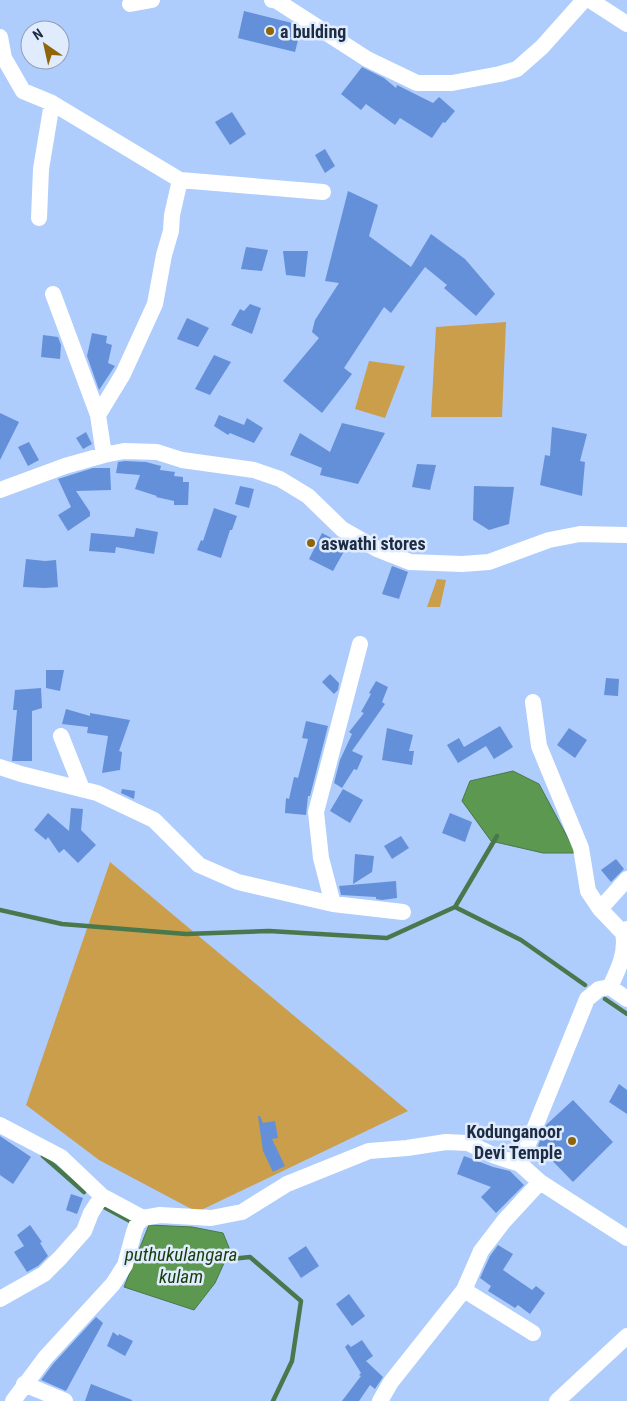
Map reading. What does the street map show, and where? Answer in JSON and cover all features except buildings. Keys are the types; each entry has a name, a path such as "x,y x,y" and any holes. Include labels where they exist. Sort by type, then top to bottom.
{"street":[{"path":"130,4 152,0"},
{"path":"272,0 277,1 367,59 417,83 452,83 517,69 542,47 584,0"},
{"path":"590,0 627,24"},
{"path":"0,37 4,58 23,91 52,103 180,180 323,192"},
{"path":"39,218 41,169 52,103"},
{"path":"98,415 123,374 155,304 180,180"},
{"path":"53,294 98,415 104,455"},
{"path":"0,490 65,466 104,455 124,451 157,452 182,460 254,470 280,479 308,496 342,529 377,549 410,562 462,564 489,562 549,540 580,534 627,535"},
{"path":"332,904 321,858 316,812 360,644"},
{"path":"533,702 540,746 581,848 588,891 600,909 625,931 624,951 618,976 627,998"},
{"path":"60,736 82,789"},
{"path":"0,767 98,793 154,820 199,865 238,882 332,904 403,912"},
{"path":"600,909 627,879"},
{"path":"520,1164 587,999 618,976"},
{"path":"0,1126 61,1157 102,1196 143,1218"},
{"path":"13,1401 45,1358 113,1284 125,1265 137,1224 143,1218 160,1215 210,1218 242,1212 287,1184 369,1151 446,1142 468,1144 495,1156 520,1164 540,1182 627,1238"},
{"path":"380,1401 391,1382 464,1290 481,1251 504,1220 540,1182"},
{"path":"0,1299 44,1274 60,1258 84,1232 91,1213 102,1196"},
{"path":"464,1290 533,1333"},
{"path":"558,1401 627,1336"},
{"path":"24,1384 65,1401"}],"shaded area":[{"path":"506,322 502,417 431,417 436,327"},
{"path":"369,361 405,366 385,418 355,409"},
{"path":"437,579 446,580 440,607 427,607"},
{"path":"110,862 408,1111 197,1212 99,1160 26,1105"}],"water":[{"path":"513,771 539,784 576,853 543,853 491,841 462,801 470,781"},
{"name":"puthukulangara kulam","path":"149,1225 192,1227 223,1233 230,1250 215,1283 194,1310 124,1287"}],"waterway":[{"path":"0,910 62,924 186,934 269,931 387,938 455,907 497,836"},
{"path":"455,907 521,940 585,985"},
{"path":"605,999 627,1014"},
{"path":"43,1156 84,1192"},
{"path":"104,1207 130,1221"},
{"path":"222,1260 250,1257 301,1301 292,1361 273,1401"}],"place":[{"name":"a bulding","path":"270,31"},
{"name":"aswathi stores","path":"311,543"},
{"name":"Kodunganoor Devi Temple","path":"572,1141"}]}
